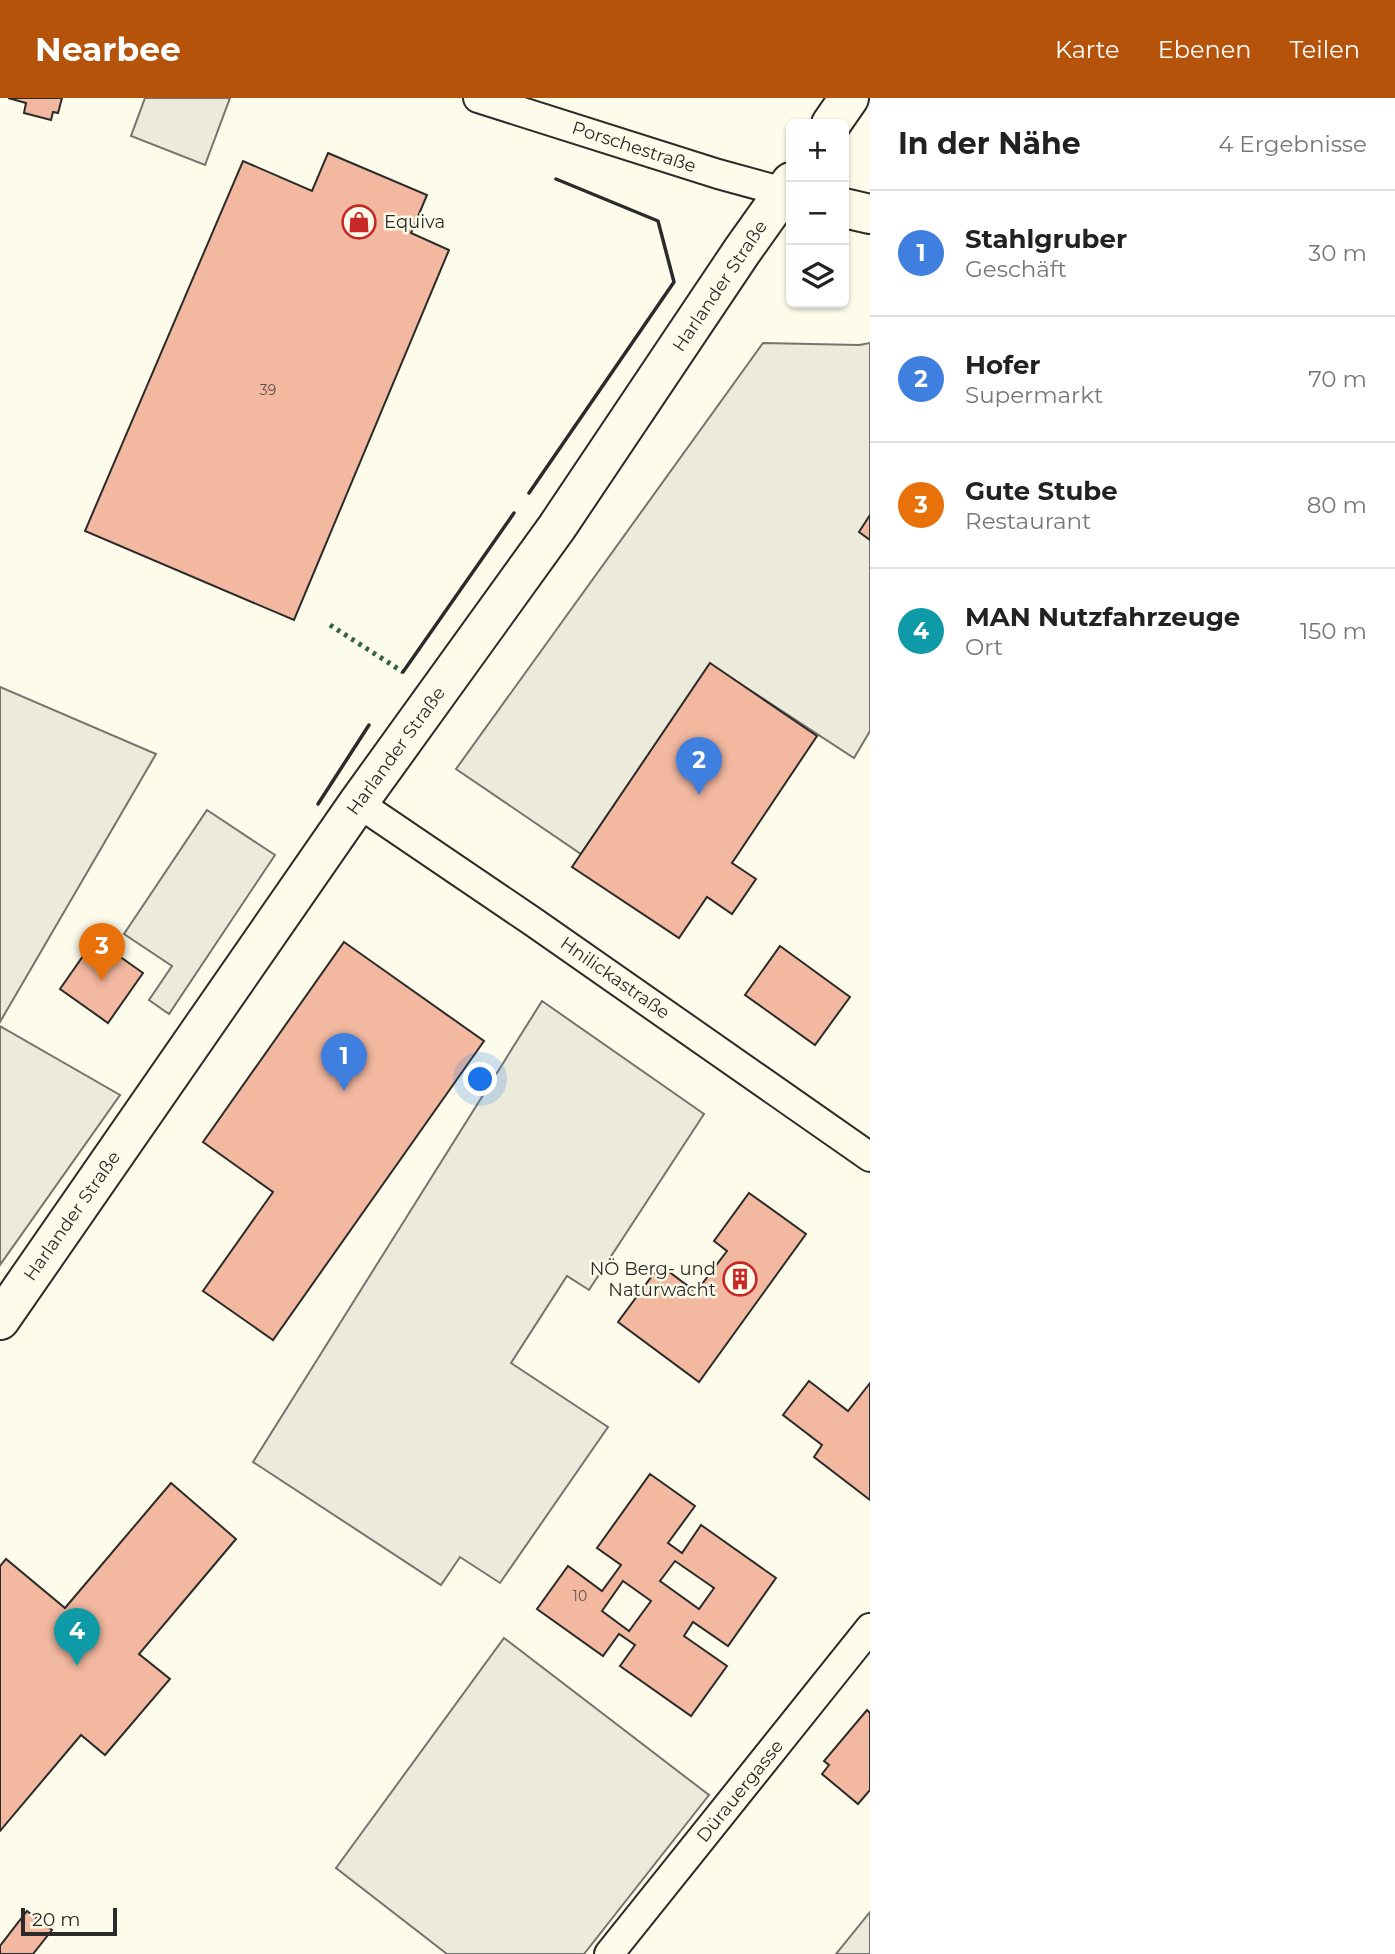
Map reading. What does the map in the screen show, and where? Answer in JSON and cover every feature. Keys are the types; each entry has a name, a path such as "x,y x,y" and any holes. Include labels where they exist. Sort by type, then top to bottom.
{"main road":[{"path":"834,119 849,98"},
{"name":"Harlander Straße","path":"0,1320 358,803 557,527 742,251 786,193"},
{"path":"849,209 870,214"}],"street":[{"name":"Porschestraße","path":"478,98 718,174 786,188"},
{"name":"Hnilickastraße","path":"358,803 533,921 870,1157"},
{"name":"Dürauergasse","path":"609,1954 870,1628"}],"shaded area":[{"path":"145,98 230,98 205,165 131,136"},
{"path":"763,343 870,343 870,731 854,758 710,664 581,854 456,769"},
{"path":"0,687 156,754 0,1022"},
{"path":"207,810 275,855 169,1014 149,1000 172,966 124,934"},
{"path":"542,1001 704,1114 589,1290 567,1276 511,1363 608,1427 500,1583 460,1557 441,1585 253,1462"},
{"path":"0,1026 120,1095 0,1265"},
{"path":"504,1638 709,1795 584,1954 447,1954 336,1868"},
{"path":"870,1912 870,1954 836,1954"}],"building":[{"path":"8,98 62,98 58,113 53,112 51,120 24,113 26,103"},
{"path":"328,153 427,195 411,233 449,250 294,620 85,531 243,161 312,191"},
{"path":"870,515 870,540 859,532"},
{"path":"710,663 817,736 732,863 756,879 732,914 707,897 679,938 572,867"},
{"path":"95,939 143,973 108,1023 60,989"},
{"path":"344,942 484,1041 273,1340 203,1291 273,1192 203,1142"},
{"path":"780,946 850,997 815,1045 745,995"},
{"name":"NÖ Berg- und Naturwacht","path":"749,1193 806,1234 699,1382 618,1322 660,1265 696,1292 727,1251 714,1241"},
{"path":"809,1381 848,1411 870,1383 870,1500 814,1457 822,1445 783,1415"},
{"path":"650,1474 695,1506 668,1543 682,1553 701,1525 776,1578 728,1646 693,1622 684,1636 727,1666 691,1716 620,1666 635,1645 619,1634 603,1656 537,1609 568,1566 602,1591 621,1565 597,1548","holes":["675,1561 714,1588 699,1609 660,1581","623,1581 651,1601 629,1631 602,1611"]},
{"path":"171,1483 236,1539 139,1654 170,1679 105,1755 81,1735 0,1831 0,1566 6,1559 65,1608"},
{"path":"867,1710 870,1713 870,1790 858,1804 822,1774 829,1765 824,1761"},
{"path":"27,1911 52,1930 33,1954 0,1954 0,1946"}],"hedge":[{"path":"330,625 403,672"}],"wall":[{"path":"529,493 674,282 658,221 556,179"},
{"path":"403,672 514,513"},
{"path":"318,804 369,725"}],"place":[{"name":"Equiva","path":"359,222"},
{"name":"Hofer","path":"699,795"},
{"name":"Gute Stube","path":"102,981"},
{"name":"Stahlgruber","path":"344,1091"},
{"name":"NÖ Berg- und Naturwacht","path":"740,1279"},
{"name":"MAN Nutzfahrzeuge","path":"77,1666"}]}
